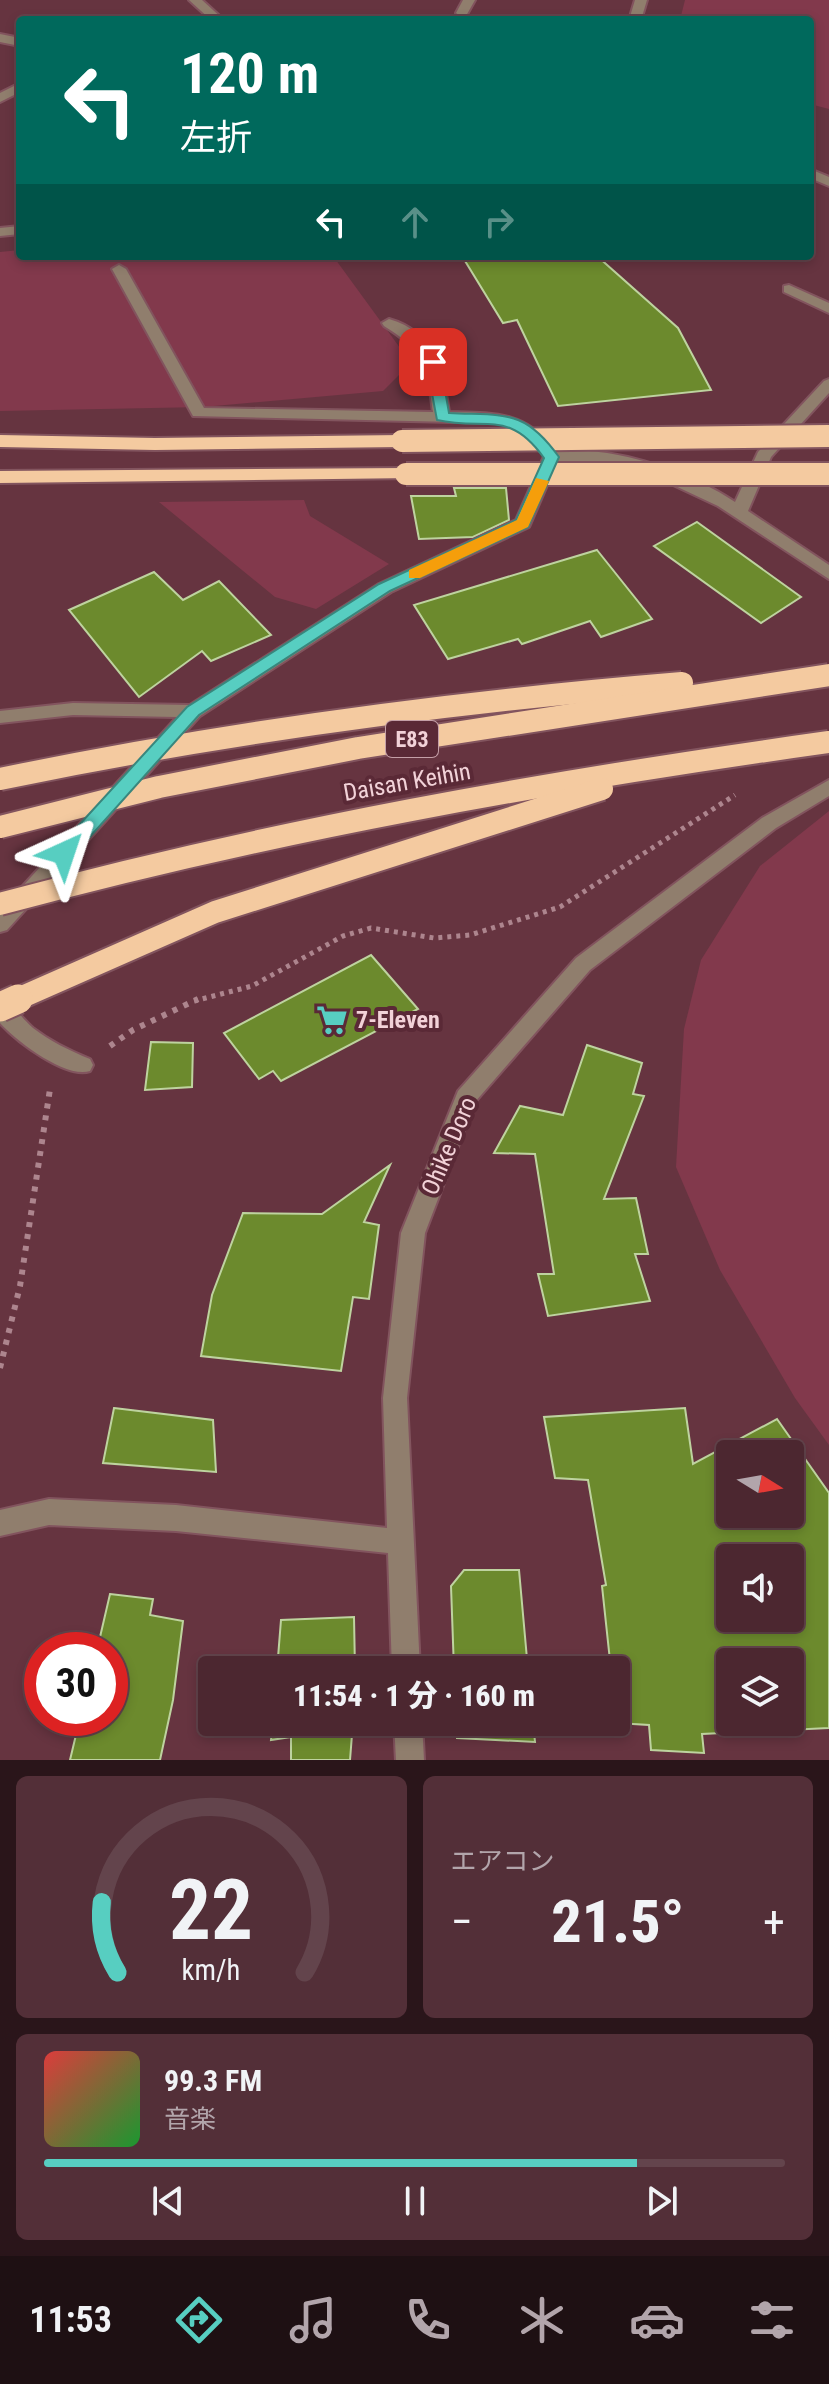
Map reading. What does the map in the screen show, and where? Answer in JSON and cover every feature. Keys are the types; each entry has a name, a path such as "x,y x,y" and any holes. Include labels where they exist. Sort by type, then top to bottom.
{"highway":[{"path":"0,441 155,444 829,436"},
{"path":"0,477 829,474"},
{"path":"0,779 109,755 412,709 557,692 829,673"},
{"name":"Daisan Keihin","path":"0,827 159,787 358,748 829,673"},
{"name":"Daisan Keihin","path":"0,904 124,869 371,816 691,760 829,742"},
{"path":"0,1007 215,912 691,760"}],"street":[{"path":"462,13 469,0"},
{"path":"119,269 199,413 515,421 535,435 551,457"},
{"path":"789,289 829,309"},
{"path":"389,323 422,341 433,362 442,417"},
{"path":"739,512 764,455 829,384"},
{"path":"551,457 599,457 641,464 739,512 829,573"},
{"path":"0,924 193,711 385,588 523,523 551,457"},
{"path":"0,717 73,709 193,711"},
{"name":"Ohike Doro","path":"405,1656 395,1398 413,1233 466,1097 583,964 769,823 824,792"},
{"path":"0,1007 9,1022 63,1058 82,1065"},
{"path":"0,1523 49,1512 176,1518 401,1542"},
{"path":"409,1736 410,1760"}],"path":[{"path":"0,1368 20,1286 51,1088 133,1030 201,998 252,986 343,936 371,928 434,938 470,935 560,907 738,793"}],"shaded area":[{"path":"685,0 829,0 829,109 814,105 814,16 681,16"},
{"path":"16,250 16,260 336,260 411,363 383,391 203,407 0,411 0,252"},
{"path":"304,500 310,516 389,564 316,609 275,597 159,502"},
{"path":"829,811 829,1445 795,1398 720,1270 676,1167 684,1029 701,960 760,866"}],"building":[{"path":"464,260 602,260 678,328 711,390 558,406 517,320 503,323"},
{"path":"454,488 506,488 509,520 473,537 419,539 411,496 456,496"},
{"path":"697,522 801,597 761,623 654,546"},
{"path":"597,550 652,619 601,637 590,621 522,644 518,639 448,659 414,605"},
{"path":"154,572 183,600 219,581 271,635 211,661 202,651 139,697 69,610"},
{"path":"371,955 418,1009 281,1081 273,1071 259,1079 224,1033"},
{"path":"151,1042 193,1043 192,1087 145,1090"},
{"path":"587,1045 642,1063 633,1094 644,1096 604,1199 636,1198 648,1254 635,1254 650,1301 548,1316 538,1274 554,1274 535,1154 494,1153 520,1106 563,1115"},
{"path":"390,1165 364,1222 379,1225 369,1299 353,1297 341,1371 201,1356 212,1295 243,1213 322,1214"},
{"path":"114,1408 213,1420 216,1472 103,1463"},
{"path":"685,1408 693,1464 716,1452 716,1528 804,1528 804,1457 829,1493 829,1728 804,1729 804,1648 716,1648 716,1733 702,1734 704,1753 651,1750 649,1725 630,1724 630,1656 610,1656 602,1586 606,1585 588,1480 555,1478 544,1417"},
{"path":"777,1419 792,1440 738,1440"},
{"path":"464,1570 519,1570 527,1656 454,1656 451,1586"},
{"path":"110,1594 153,1599 150,1615 183,1621 173,1700 160,1760 70,1760 76,1736 128,1736 128,1632 101,1632"},
{"path":"354,1617 355,1656 278,1656 281,1620"},
{"path":"271,1736 352,1736 350,1760 291,1760 291,1737 271,1740"},
{"path":"534,1736 535,1742 457,1738"}],"slow traffic":[{"path":"415,574 523,523 541,481"}],"place":[{"name":"7-Eleven","path":"332,1020"}],"route":[{"path":"64,853 193,711 385,588 523,523 551,457 535,435 515,421 442,417 433,362"}]}
